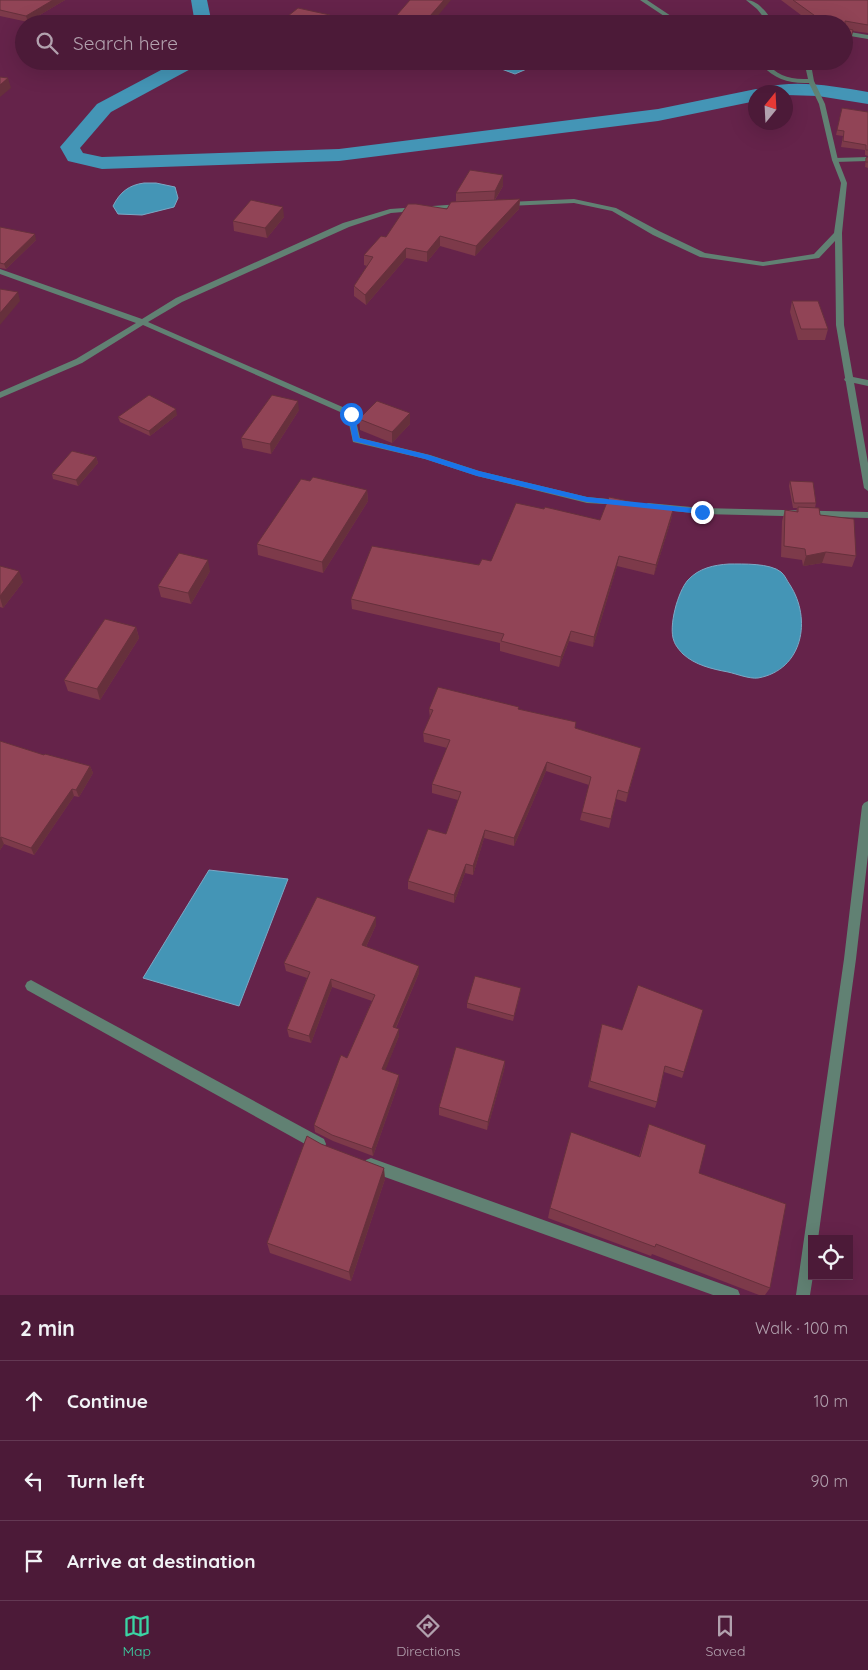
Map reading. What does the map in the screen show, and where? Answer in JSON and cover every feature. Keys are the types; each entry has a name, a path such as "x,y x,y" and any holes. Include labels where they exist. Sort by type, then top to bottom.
{"street":[{"path":"643,0 666,15"},
{"path":"749,0 765,15"},
{"path":"853,34 868,37"},
{"path":"771,70 785,80 794,82 811,81"},
{"path":"809,70 811,81 822,104 836,160 844,183 838,233 840,325 868,488"},
{"path":"836,160 868,160"},
{"path":"498,204 574,201 614,209 656,233 703,255 763,264 816,256 838,233"},
{"path":"0,394 79,361 179,300 346,225 390,210 474,205"},
{"path":"0,271 142,322 351,414 356,440 427,457 477,473 587,500 625,504"},
{"path":"848,379 868,383"},
{"path":"635,505 702,512 868,515"},
{"path":"803,1295 850,959 868,806"},
{"path":"31,986 329,1149"},
{"path":"356,1159 733,1295"}],"water":[{"path":"504,70 524,70 515,74"},
{"path":"144,183 156,183 175,187 178,198 174,207 142,215 118,214 113,206 119,197 129,187"},
{"path":"729,564 770,567 781,572 797,598 801,613 799,641 794,654 785,665 773,673 758,678 747,677 698,664 680,651 672,635 675,609 684,585 688,580 702,570 712,566"},
{"path":"209,870 288,879 239,1006 143,978"}],"building":[{"path":"0,0 53,0 28,15 0,10"},
{"path":"410,0 444,0 431,15 397,15"},
{"path":"793,0 868,0 868,25 853,22 853,15 814,15"},
{"path":"298,8 330,15 289,15"},
{"path":"0,77 8,78 0,85"},
{"path":"842,108 868,112 868,150 866,150 866,145 843,141 844,131 837,130"},
{"path":"470,170 503,175 495,191 456,193"},
{"path":"520,199 476,246 440,236 427,252 406,248 365,295 354,286 373,257 364,255 381,236 386,237 408,204 447,209 451,202"},
{"path":"251,200 283,207 265,228 233,221"},
{"path":"0,227 35,234 4,264 0,263"},
{"path":"0,289 18,292 0,313"},
{"path":"792,301 818,301 828,329 801,329"},
{"path":"149,395 176,409 149,431 118,417"},
{"path":"272,395 298,401 270,444 241,438"},
{"path":"377,401 410,413 392,432 359,419"},
{"path":"72,451 96,457 76,480 52,474"},
{"path":"313,477 367,490 322,562 257,544 301,479 310,481"},
{"path":"790,481 813,482 816,503 794,503"},
{"path":"609,497 673,510 656,565 619,556 594,637 571,631 561,657 501,641 504,634 351,599 372,546 479,565 482,559 491,561 516,503 544,509 545,507 600,520"},
{"path":"798,507 819,508 820,515 854,519 856,556 826,552 806,556 805,549 784,546 785,510 798,512"},
{"path":"179,553 208,560 188,593 158,586"},
{"path":"0,566 19,571 0,596"},
{"path":"105,619 136,627 97,689 64,680"},
{"path":"438,687 519,707 518,709 576,722 575,728 641,748 628,793 618,790 611,819 582,812 591,777 547,762 514,838 485,830 473,866 466,864 454,895 408,881 428,829 446,834 461,792 432,784 450,740 423,733 433,710 429,709"},
{"path":"0,741 44,755 90,766 76,790 72,789 31,848 0,838"},
{"path":"317,897 376,917 362,945 419,966 393,1027 399,1029 382,1069 399,1075 372,1149 332,1135 314,1125 341,1055 347,1058 375,995 331,979 309,1036 287,1029 310,972 284,963"},
{"path":"475,976 521,988 514,1016 467,1003"},
{"path":"638,985 703,1010 684,1072 665,1066 657,1102 590,1081 602,1024 622,1030"},
{"path":"456,1047 505,1061 488,1122 439,1107"},
{"path":"649,1124 706,1145 699,1173 786,1204 770,1288 656,1244 655,1247 550,1208 571,1132 640,1157"},
{"path":"307,1136 321,1144 384,1168 349,1272 267,1243"}],"waterway":[{"path":"199,0 202,15"},
{"path":"175,70 104,108 70,147 75,157 102,163 339,155 658,115 748,97"},
{"path":"793,90 831,92 868,98"}],"route":[{"path":"351,414 356,440 427,457 477,473 587,500 702,512"}]}
